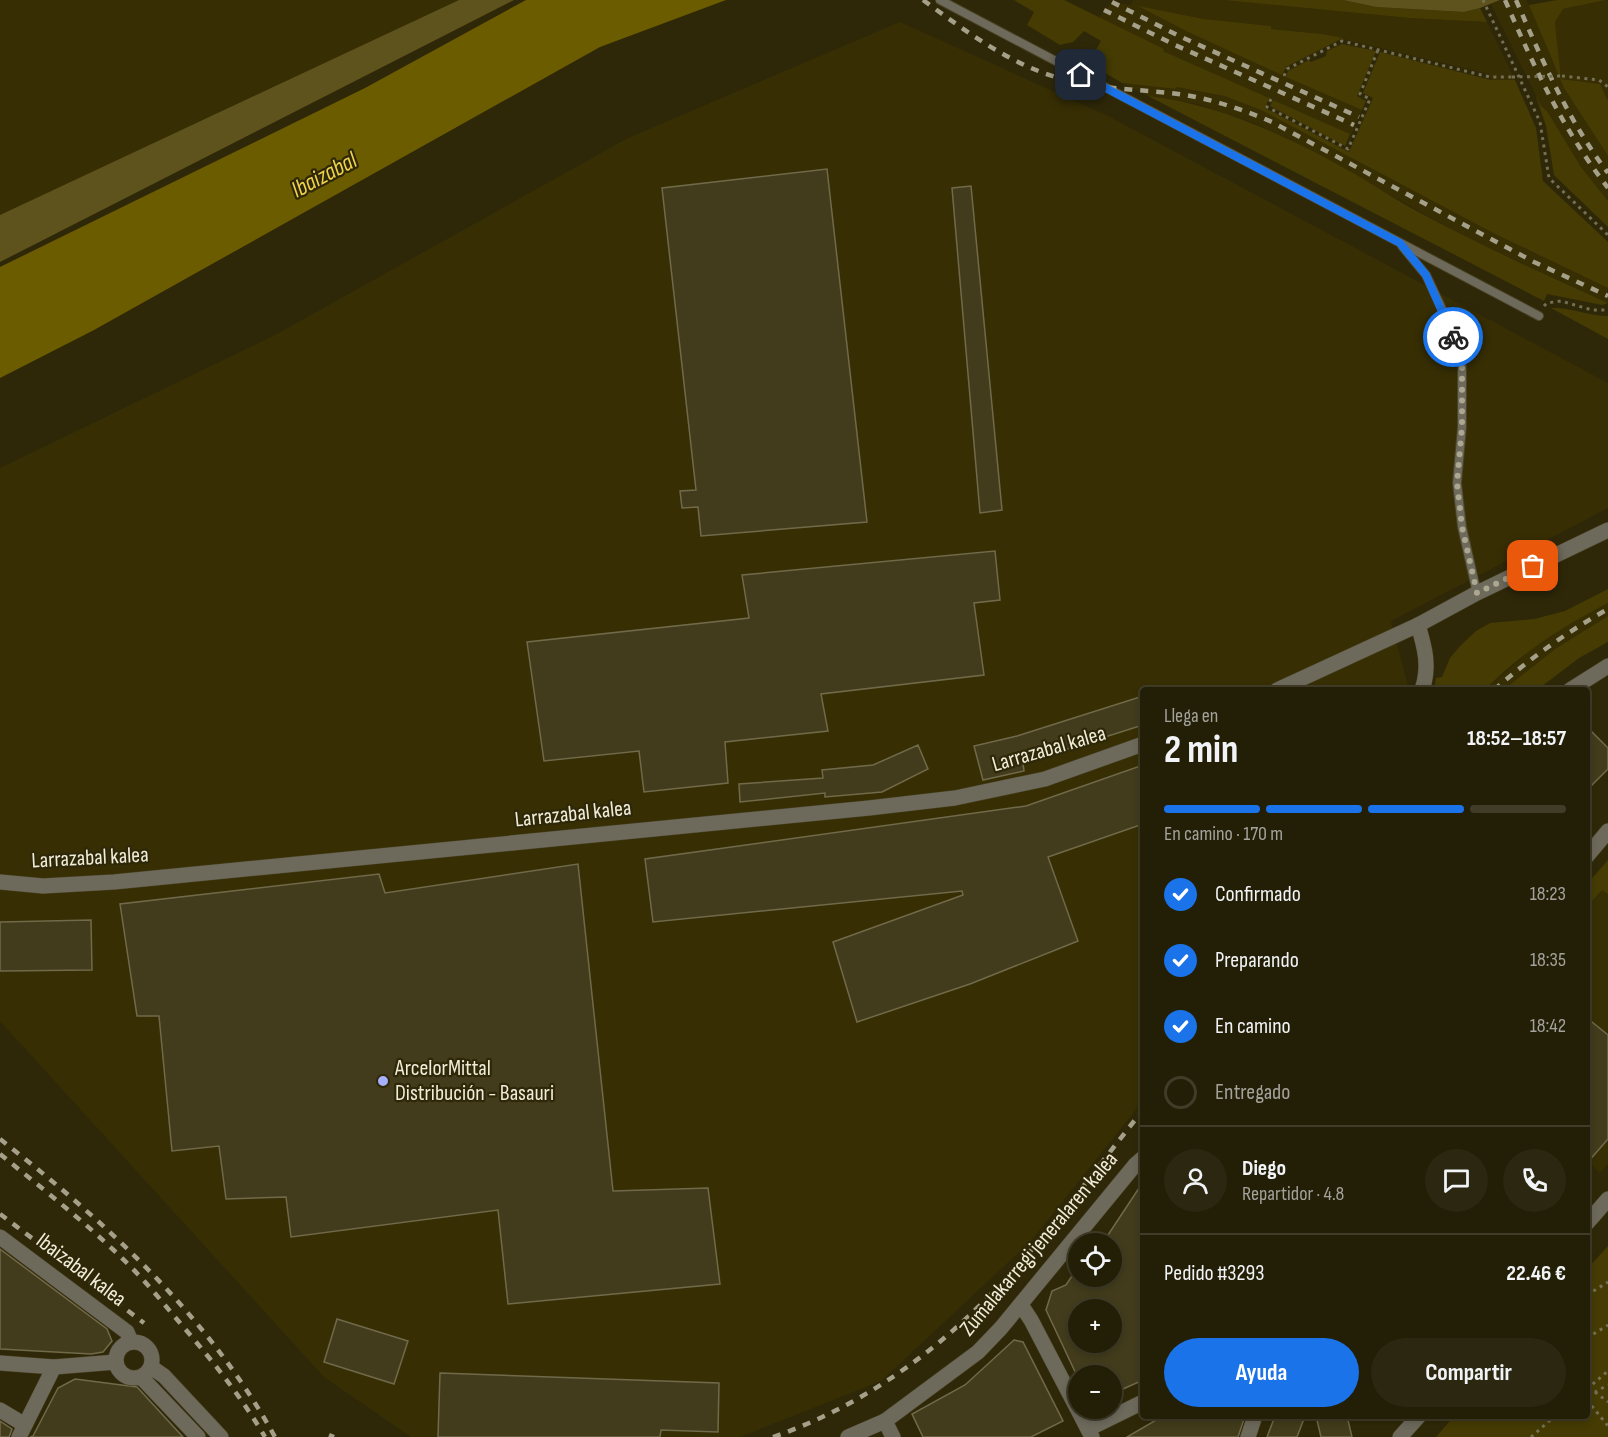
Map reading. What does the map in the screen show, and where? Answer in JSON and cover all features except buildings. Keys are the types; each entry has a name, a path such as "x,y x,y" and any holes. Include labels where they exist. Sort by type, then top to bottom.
{"street":[{"path":"1284,687 1418,625 1477,593 1608,530"},
{"path":"1418,625 1427,666 1423,687"},
{"path":"1575,687 1608,666"},
{"name":"Larrazabal kalea","path":"0,882 43,886 114,882 955,798 1045,778 1140,745"},
{"path":"1590,852 1608,831"},
{"name":"Zumalakarregi jeneralaren kalea","path":"848,1437 885,1421 978,1352 1021,1305 1140,1161"},
{"path":"1590,1220 1608,1199"},
{"name":"Ibaizabal kalea","path":"0,1237 127,1332 131,1342"},
{"path":"1021,1305 1090,1433 1140,1404"},
{"path":"146,1372 152,1356 150,1351 142,1343 126,1343 118,1351 116,1362 125,1375 130,1377 146,1372 164,1376 221,1437"},
{"path":"0,1363 54,1367 116,1362"},
{"path":"0,1410 22,1431 54,1367"},
{"path":"146,1372 198,1437"},
{"path":"1248,1437 1254,1419"},
{"path":"1400,1437 1416,1419"},
{"path":"885,1421 893,1437"}],"lane":[{"path":"940,0 1539,316"},
{"path":"1400,243 1426,275 1450,326 1462,366 1462,427 1457,483 1462,527 1477,593"}],"path":[{"path":"1484,0 1540,122 1550,178 1608,235"},
{"path":"1284,76 1287,69 1342,41 1490,77 1562,76 1599,80 1608,87"},
{"path":"1271,99 1267,107 1348,149 1370,99 1360,94 1378,50"},
{"path":"1539,316 1547,303 1561,301 1592,310 1608,310"},
{"path":"1590,1293 1608,1282"},
{"path":"1590,1336 1608,1325"},
{"path":"1590,1388 1608,1371"},
{"path":"1595,1392 1608,1385"},
{"path":"1590,1391 1595,1392 1608,1402"},
{"path":"1590,1404 1608,1426"},
{"path":"1531,1437 1552,1419"}],"shaded area":[{"path":"0,0 459,0 0,215"},
{"path":"459,0 514,0 0,262 0,215"},
{"path":"1014,0 1064,0 1164,49 1163,51 1269,98 1265,108 1349,152 1373,98 1363,93 1380,52 1491,80 1515,80 1536,128 1543,181 1608,242 1608,288 1495,234 1261,110 1224,96 1177,87 1175,89 1122,83 1088,63 1101,41 1084,31 1073,42 1060,45 1027,25 1034,12"},
{"path":"1133,0 1223,0 1409,18 1487,22 1515,80 1491,80 1489,74 1322,34 1271,29 1271,26 1204,19 1141,7 1188,32 1362,110 1351,135 1163,51 1098,18 1112,2 1131,5"},
{"path":"1223,0 1343,0 1376,7 1464,12 1480,8 1487,22 1409,18"},
{"path":"1343,0 1500,0 1464,12 1376,7"},
{"path":"1500,0 1526,0 1529,5 1564,88 1608,156 1608,201 1581,167 1547,111 1541,106 1491,4"},
{"path":"1557,0 1606,0 1563,9 1555,22 1561,79 1600,84 1608,101 1608,156 1564,88 1529,5"},
{"path":"1608,0 1608,101 1600,84 1561,79 1555,22 1563,9"},
{"path":"1138,6 1204,19 1271,26 1271,29 1343,38 1286,67 1282,75 1188,32"},
{"path":"900,22 1108,116 1608,383 1608,508 1391,621 1408,687 1140,687 1140,1105 1031,1241 881,1381 740,1437 411,1437 324,1377 0,1021 0,468 277,334 628,138"},
{"path":"1342,44 1376,51 1357,96 1366,101 1362,110 1286,77 1288,71 1309,60 1311,62 1326,56 1327,51"},
{"path":"1122,83 1175,89 1177,87 1224,96 1261,110 1495,234 1608,288 1608,303 1467,238 1291,140 1249,121 1197,104 1148,96"},
{"path":"1535,94 1581,167 1608,201 1608,227 1554,175 1546,126"},
{"path":"1148,96 1204,107 1284,137 1335,163 1435,221 1608,303 1602,305 1547,294 1544,301"},
{"path":"1273,100 1350,134 1345,146 1270,106"},
{"path":"1551,308 1608,316 1608,339"},
{"path":"1608,589 1608,603 1543,642 1513,664 1488,687 1434,687 1436,678 1442,677 1450,658 1476,631 1490,623 1534,619 1565,611"},
{"path":"1608,603 1608,616 1555,649 1507,687 1488,687 1527,653 1571,622"},
{"path":"1608,616 1608,642 1579,658 1541,687 1507,687 1555,649"},
{"path":"1608,860 1608,894 1602,890 1590,904 1590,881"},
{"path":"1602,890 1608,894 1608,1164 1600,1173 1590,1164 1590,904"},
{"path":"1608,1246 1608,1437 1436,1437 1451,1419 1590,1419 1590,1266"}],"water":[{"name":"Ibaizabal","path":"526,0 726,0 600,47 94,330 0,378 0,267 365,88"}],"railway":[{"path":"923,0 989,46 1043,73 1077,83 1196,97 1251,113 1272,122 1534,262 1608,296"},
{"path":"1505,0 1550,97 1577,143 1608,188"},
{"path":"1516,0 1568,111 1608,173"},
{"path":"1112,2 1179,36 1359,117"},
{"path":"1104,10 1175,45 1354,125"},
{"path":"1498,687 1549,646 1608,609"},
{"path":"773,1437 856,1400 907,1367 954,1330 999,1287 1020,1263 1140,1114"},
{"path":"0,1139 79,1204 153,1274 219,1352 249,1393 275,1437"},
{"path":"0,1154 82,1222 136,1273 218,1369 265,1437"},
{"path":"0,1214 144,1323"},
{"path":"329,1435 334,1437"}],"way so far":[{"path":"1453,337 1462,366 1462,427 1457,483 1462,527 1477,593 1533,566"}],"place":[{"name":"ArcelorMittal Distribución - Basauri","path":"383,1081"}],"route":[{"path":"1081,75 1400,243 1426,275 1453,337"}]}
